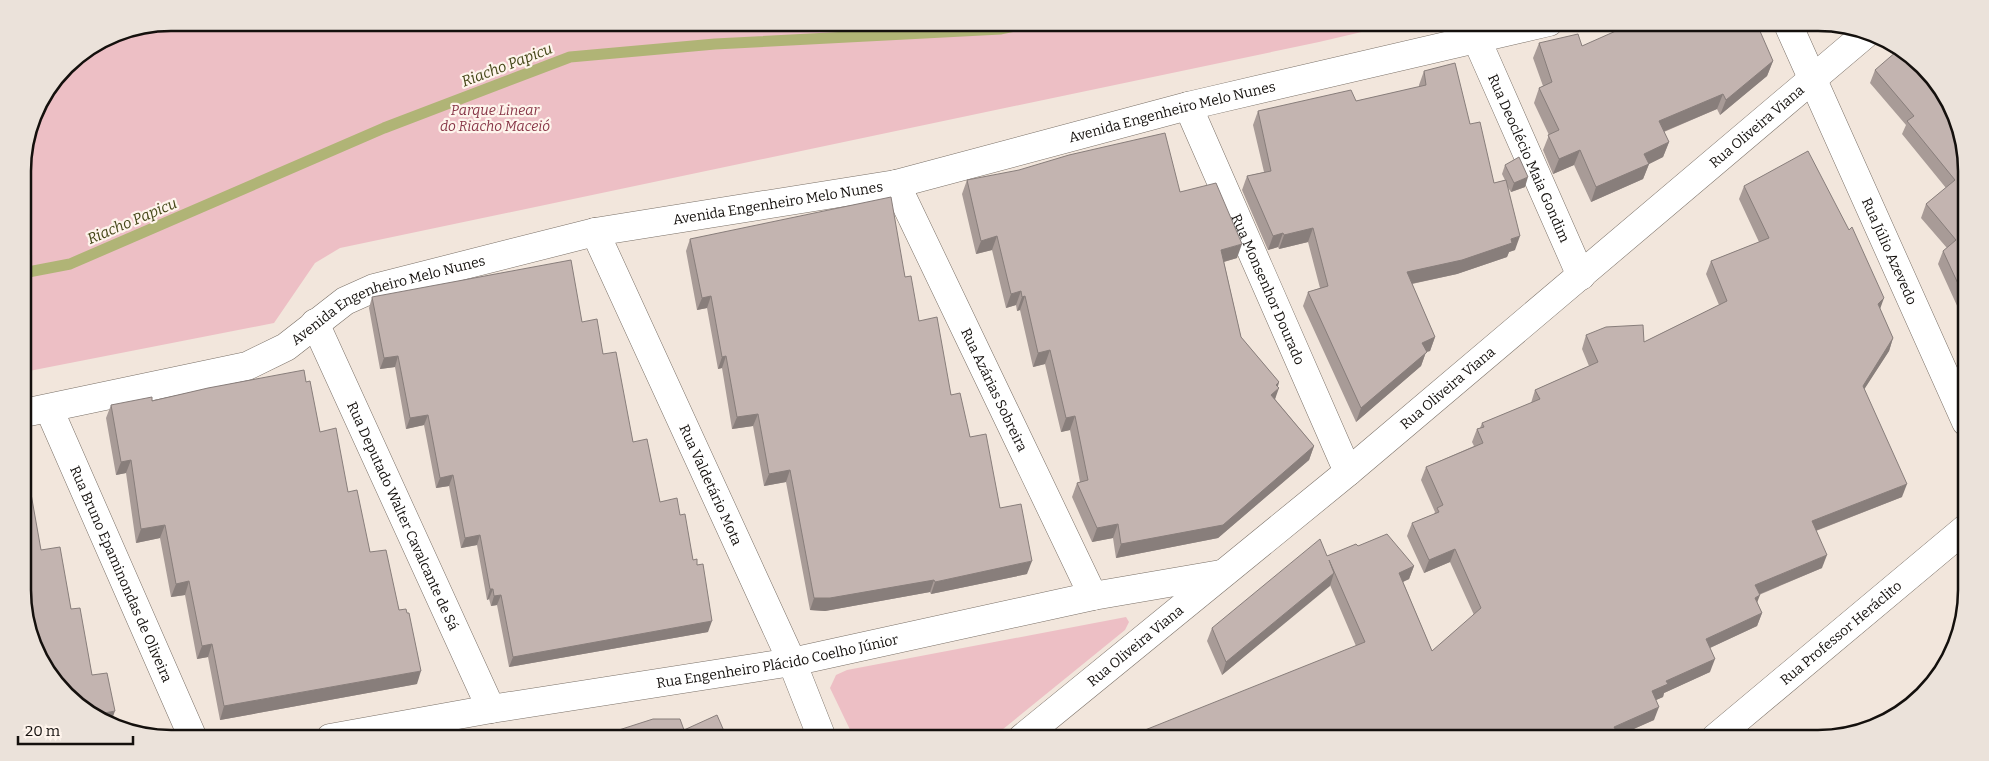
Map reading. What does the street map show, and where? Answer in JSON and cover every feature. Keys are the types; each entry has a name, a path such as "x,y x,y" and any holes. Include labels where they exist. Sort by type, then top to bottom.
{"street":[{"name":"Avenida Engenheiro Melo Nunes","path":"36,411 248,366 286,347 345,301 374,288 594,232 896,184 1188,106 1513,31"},
{"path":"1792,31 1813,80"},
{"name":"Rua Oliveira Viana","path":"1032,729 1348,472 1861,38"},
{"name":"Rua Deoclécio Maia Gondim","path":"1477,40 1581,276"},
{"name":"Rua Júlio Azevedo","path":"1813,80 1958,404"},
{"name":"Rua Monsenhor Dourado","path":"1188,106 1348,472"},
{"name":"Rua Azárias Sobreira","path":"896,184 1093,596"},
{"name":"Rua Valdetário Mota","path":"594,232 792,662 819,730"},
{"name":"Rua Deputado Walter Cavalcante de Sá","path":"315,324 491,709"},
{"name":"Rua Bruno Epaminondas de Oliveira","path":"36,411 189,730"},
{"name":"Rua Professor Heráclito","path":"1726,729 1958,535"},
{"name":"Rua Engenheiro Plácido Coelho Júnior","path":"382,730 491,709 792,662 1093,596 1221,574"}],"green space":[{"name":"Parque Linear do Riacho Maceió","path":"171,31 1366,31 340,248 315,263 274,323 32,371 32,153 42,117 50,101 72,72 93,55 117,42 135,36"},
{"path":"1126,617 1129,622 1125,630 1002,729 850,730 830,688 836,675 847,670"}],"building":[{"path":"1616,31 1760,31 1773,61 1726,100 1723,94 1659,121 1669,142 1644,154 1649,164 1596,187 1580,150 1559,159 1548,135 1559,130 1539,88 1552,82 1539,43 1578,34 1582,46"},
{"path":"1894,54 1896,55 1923,79 1934,93 1947,117 1957,153 1958,284 1943,251 1956,240 1926,204 1955,180 1907,121 1914,116 1875,70"},
{"path":"1455,63 1470,124 1480,122 1494,183 1506,180 1520,236 1511,239 1512,243 1462,260 1407,272 1435,337 1422,343 1427,352 1361,408 1308,292 1328,286 1313,228 1273,236 1247,176 1271,171 1258,111 1351,90 1356,101 1426,85 1424,71"},
{"path":"1165,133 1180,192 1216,183 1242,244 1221,250 1241,337 1279,382 1276,385 1279,388 1271,395 1314,446 1223,525 1121,544 1118,524 1097,528 1077,483 1088,480 1075,416 1066,418 1050,350 1038,353 1025,296 1022,297 1021,291 1011,294 997,236 981,241 967,180 1019,170 1069,155"},
{"path":"1808,151 1849,230 1852,227 1884,298 1878,304 1893,338 1863,386 1907,484 1812,521 1827,555 1755,585 1760,595 1755,598 1762,613 1706,639 1715,659 1666,681 1668,684 1652,691 1659,707 1614,727 1615,729 1146,729 1365,642 1329,560 1334,573 1226,662 1212,628 1320,539 1327,556 1387,534 1414,566 1399,573 1432,651 1481,608 1455,549 1429,560 1412,523 1439,512 1437,508 1443,505 1426,467 1483,443 1477,429 1484,427 1482,423 1540,399 1535,390 1598,362 1586,335 1606,327 1643,325 1644,342 1727,301 1711,261 1769,238 1744,186"},
{"path":"1519,157 1528,177 1514,183 1505,165"},
{"path":"891,197 905,277 911,276 919,321 937,317 951,395 960,393 970,437 986,434 1000,508 1021,504 1032,561 935,582 934,580 830,598 814,598 790,470 769,474 758,414 737,417 726,356 722,357 711,296 702,298 690,239"},
{"path":"571,260 582,322 597,319 603,354 616,352 633,442 647,439 660,502 677,498 680,515 685,514 693,560 697,559 697,565 703,564 712,621 513,657 501,595 494,596 493,589 490,589 480,535 465,538 453,475 440,478 428,415 410,418 398,356 384,358 372,297"},
{"path":"304,370 306,382 310,381 320,432 336,428 348,492 357,490 370,552 386,550 399,610 406,609 407,613 409,613 421,671 224,706 212,644 202,646 189,581 176,584 165,525 141,529 131,460 121,462 111,405 152,397 152,401 208,388"},
{"path":"31,495 41,550 60,547 71,609 80,608 92,675 107,673 115,711 105,713 93,706 66,682 55,668 39,635 34,617 31,590"},
{"path":"717,715 723,730 685,730"},
{"path":"653,719 680,719 684,730 620,730"}],"waterway":[{"name":"Riacho Papicu","path":"32,271 70,264 384,128 570,57 715,44 963,31"}]}
